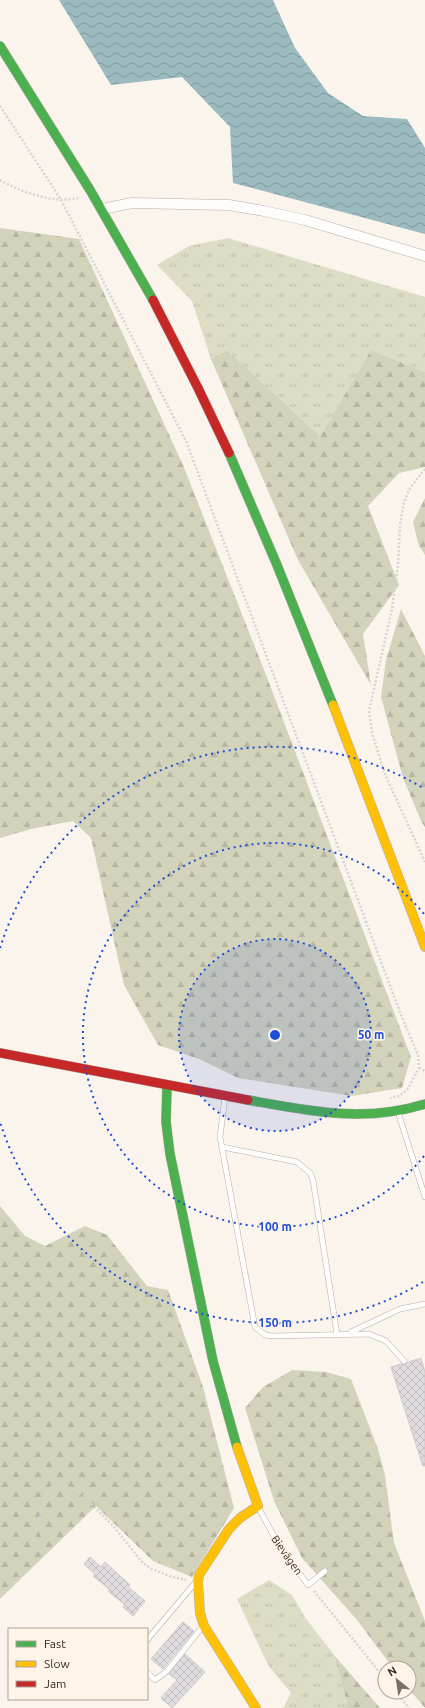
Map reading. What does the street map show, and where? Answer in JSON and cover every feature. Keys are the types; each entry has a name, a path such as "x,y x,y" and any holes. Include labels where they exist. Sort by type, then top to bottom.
{"main road":[{"path":"0,46 102,209 182,356 252,503 323,677 370,808 425,947"},
{"path":"0,1053 88,1069 167,1086 318,1113 358,1116 398,1111 425,1104"},
{"path":"167,1086 167,1136 180,1194 194,1276 211,1354 244,1473 258,1506 240,1518 229,1529 199,1575 200,1613 204,1626 217,1649 256,1708"}],"street":[{"path":"102,209 132,203 229,205 305,220 425,256"}],"lane":[{"path":"225,1096 220,1137 255,1327 265,1335 272,1336 369,1334 380,1337 394,1349 404,1361"},
{"path":"398,1111 425,1197"},
{"path":"222,1147 297,1162 310,1173 314,1180 337,1334"},
{"path":"349,1334 400,1309 425,1304"},
{"name":"Bievägen","path":"258,1506 281,1548 308,1585 325,1571"},
{"path":"148,1639 194,1583 198,1582"},
{"path":"148,1673 155,1680 167,1670 204,1626"}],"path":[{"path":"0,106 60,198 186,442 401,1015 418,1055 419,1068 407,1090 399,1096 387,1099"},
{"path":"0,180 17,190 36,195 72,199 93,194"},
{"path":"425,469 410,488 404,502 400,525 398,565 392,609 369,711 372,732 384,772 425,862"},
{"path":"419,1068 425,1071"},
{"path":"34,1541 38,1523 49,1492 53,1486 62,1484 81,1493 128,1544 142,1562 150,1568 172,1577 198,1582"},
{"path":"308,1585 377,1668"},
{"path":"402,1700 409,1708"}],"green space":[{"path":"0,228 79,239 183,465 268,680 411,1057 402,1088 352,1096 238,1078 199,1059 158,1045 124,985 91,838 73,821 31,829 0,838"},
{"path":"228,238 425,297 425,372 371,350 320,436 227,350 211,359 192,301 157,265 189,246"},
{"path":"227,350 320,436 371,350 425,372 425,467 399,473 368,506 399,585 363,634 371,685 298,560 211,359"},
{"path":"425,498 425,555 419,546 413,522"},
{"path":"401,609 425,656 425,827 403,778 381,697 386,660"},
{"path":"0,1206 25,1236 45,1246 85,1226 107,1235 147,1286 168,1290 203,1387 234,1508 192,1577 153,1561 96,1506 0,1599"},
{"path":"292,1370 326,1372 351,1379 378,1449 385,1475 394,1543 425,1621 425,1708 417,1698 417,1660 387,1660 357,1620 302,1558 274,1501 245,1408 263,1387"},
{"path":"269,1580 292,1595 304,1616 334,1655 347,1703 343,1708 283,1708 291,1693 268,1665 237,1599"},
{"path":"334,1655 380,1708 343,1708 347,1703"}],"water":[{"path":"59,0 273,0 295,48 328,93 363,116 407,119 425,148 425,234 233,183 230,127 182,77 111,85"}],"building":[{"path":"421,1358 425,1372 425,1466 423,1466 391,1367 401,1364 405,1365 408,1362"},
{"path":"90,1557 101,1567 105,1562 130,1585 128,1587 145,1601 133,1616 123,1607 125,1605 93,1576 95,1574 84,1564"},
{"path":"183,1622 194,1631 163,1669 151,1659"},
{"path":"185,1654 205,1672 172,1708 161,1698 177,1680 169,1674"}],"traffic: fast":[{"path":"0,46 90,190 153,300"},
{"path":"229,453 277,565 333,705"},
{"path":"167,1086 166,1122 170,1154 213,1361 237,1447"},
{"path":"248,1100 314,1111 358,1114 402,1110 425,1104"}],"traffic: slow":[{"path":"333,705 425,947"},
{"path":"237,1447 258,1506 240,1518 229,1529 199,1575 200,1613 204,1626 256,1708"}],"traffic: jam":[{"path":"153,300 229,453"},
{"path":"0,1053 248,1100"}]}
